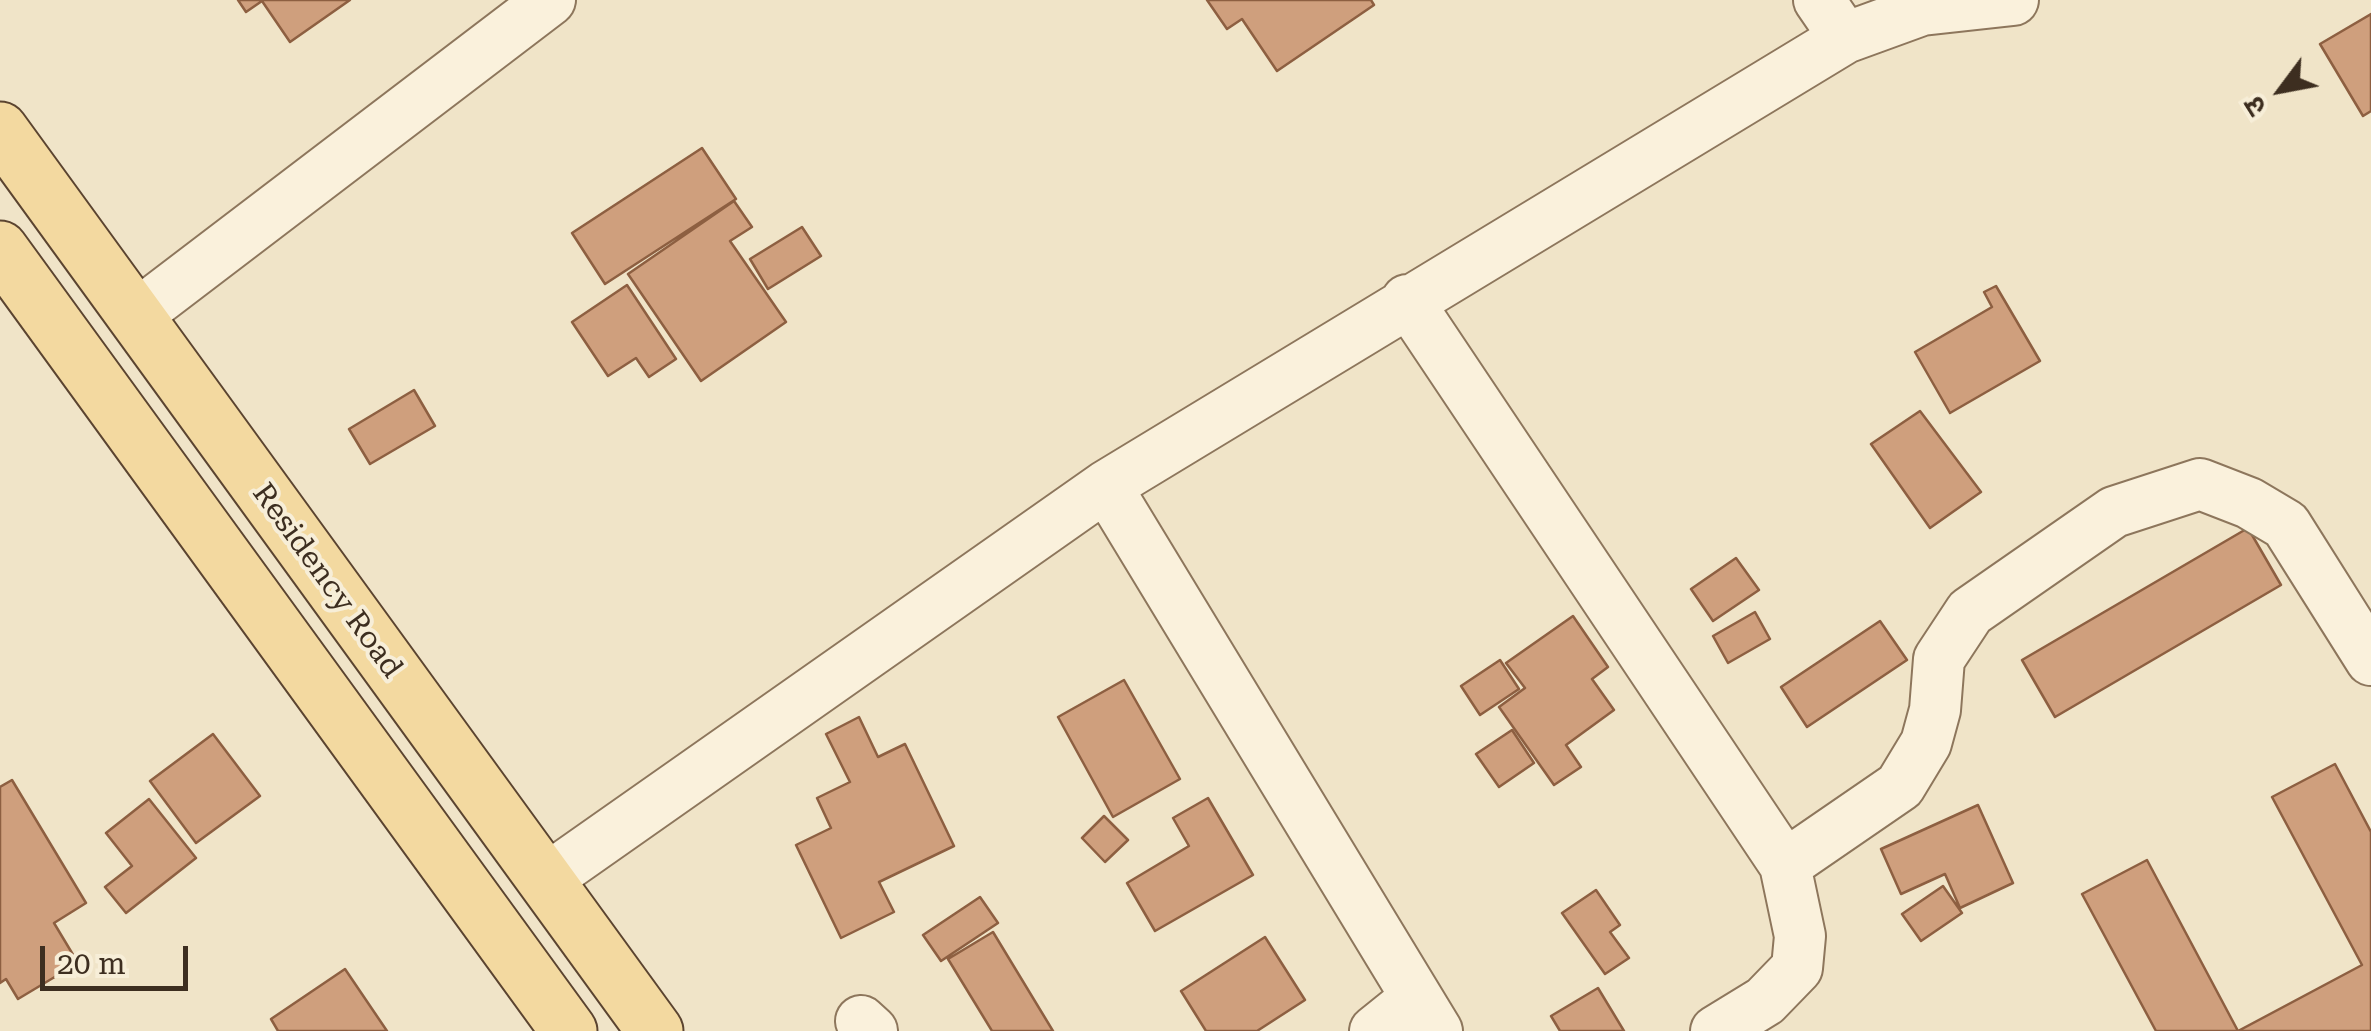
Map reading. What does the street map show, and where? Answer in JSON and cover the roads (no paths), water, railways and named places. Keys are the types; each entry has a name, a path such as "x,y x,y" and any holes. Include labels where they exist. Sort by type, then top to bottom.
{"main road":[{"name":"Residency Road","path":"0,130 654,1031"},
{"path":"0,249 570,1031"}],"street":[{"path":"134,316 550,0"},
{"path":"545,880 1106,486 1407,300 1832,19 2013,0"},
{"path":"1407,300 1784,864 1800,936 1798,968 1765,1001 1716,1031"},
{"path":"1784,864 1900,786 1926,744 1935,710 1938,659 1970,612 2114,512 2200,484 2249,502 2286,525 2371,660"},
{"path":"1106,486 1427,1014 1375,1031"}]}
